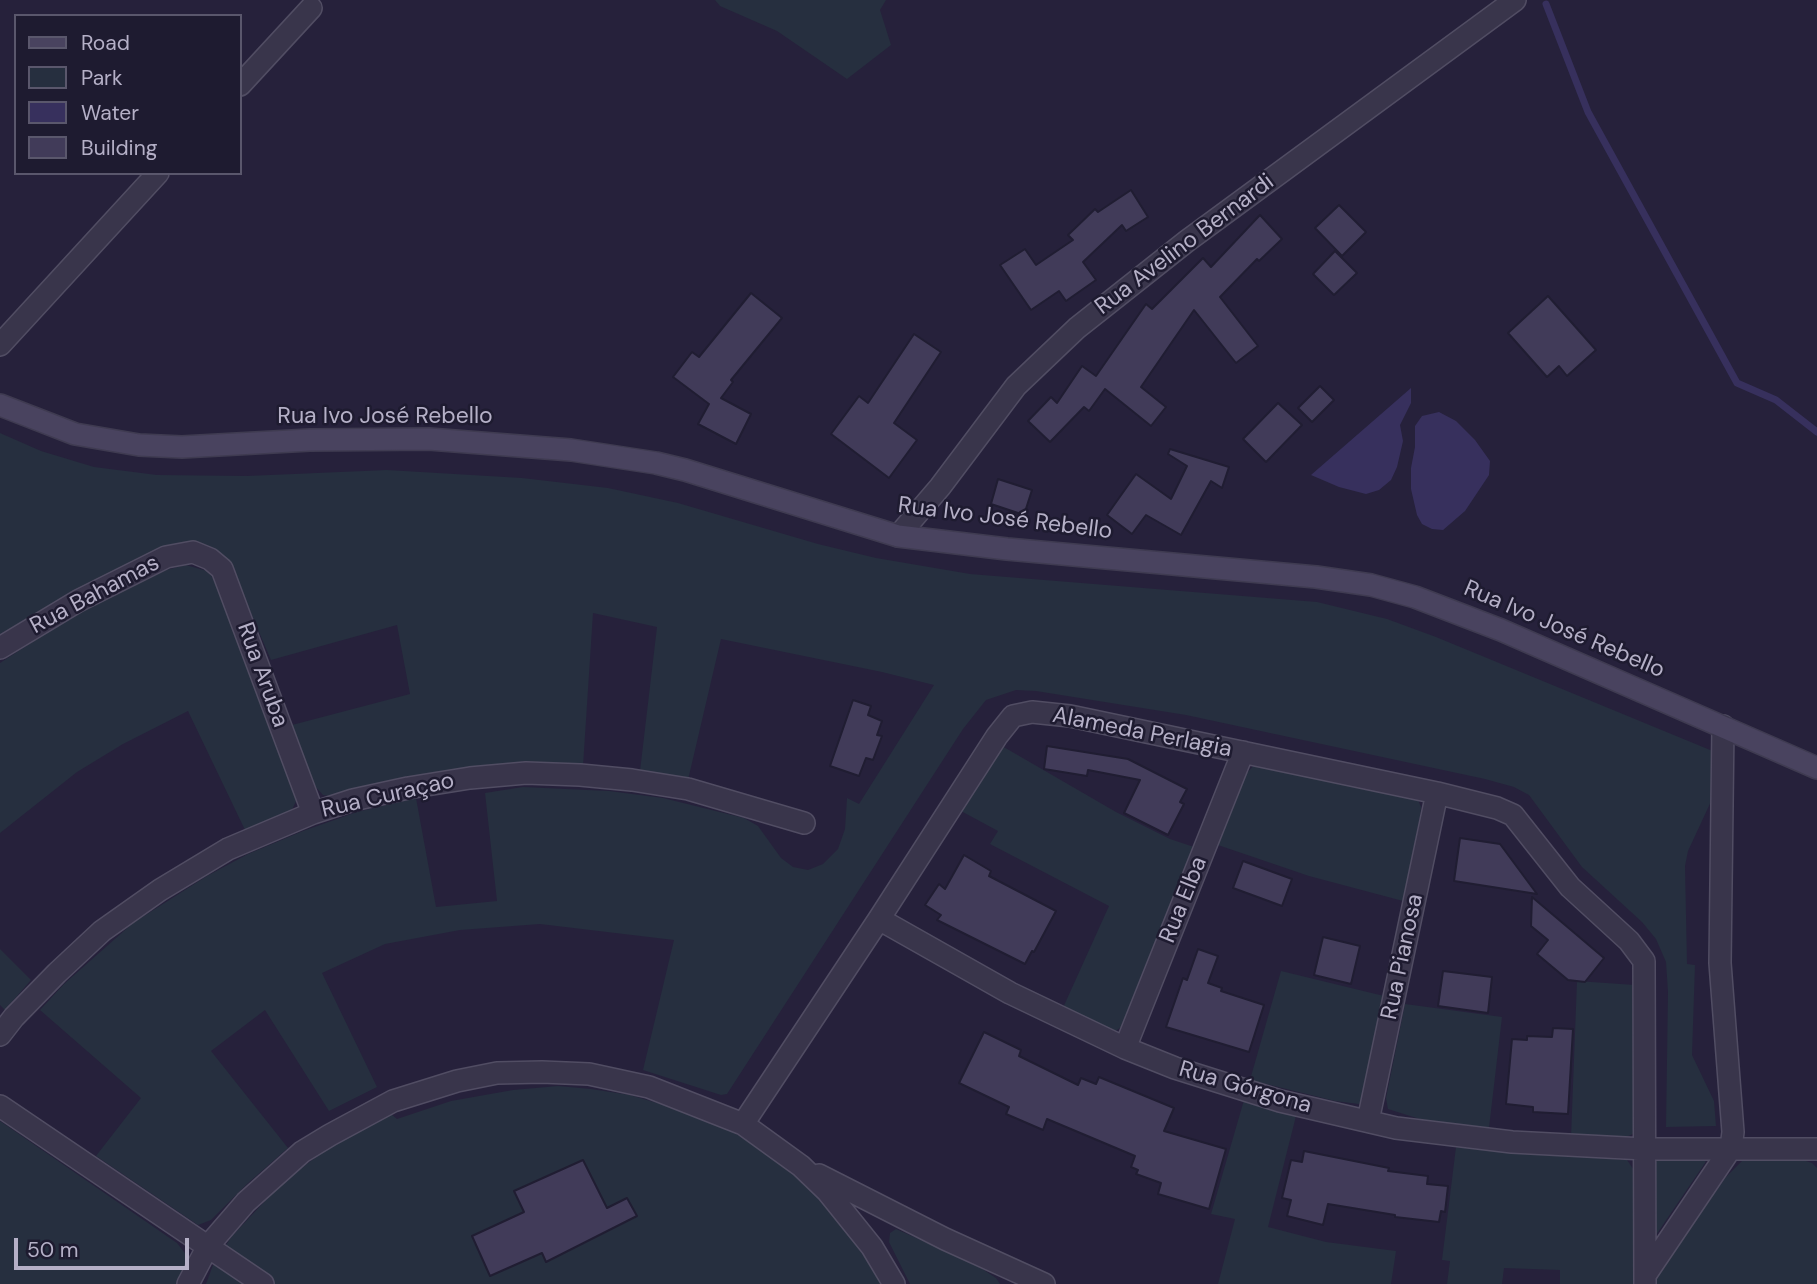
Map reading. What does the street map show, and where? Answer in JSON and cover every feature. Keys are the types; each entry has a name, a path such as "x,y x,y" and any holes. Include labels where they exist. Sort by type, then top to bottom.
{"street":[{"name":"Rua Avelino Bernardi","path":"898,536 940,487 1016,386 1077,328 1187,240 1515,0"},
{"path":"242,83 311,8"},
{"path":"0,345 157,175"},
{"name":"Rua Ivo José Rebello","path":"0,405 75,434 139,445 182,447 310,440 429,439 615,456 685,470 898,536 1007,549 1316,577 1371,585 1415,597 1501,630 1817,768"},
{"name":"Rua Bahamas","path":"0,648 30,628 130,574 166,557 193,552"},
{"name":"Rua Aruba","path":"193,552 210,559 222,569 313,813"},
{"name":"Alameda Perlagia","path":"743,1124 997,736 1013,716 1032,712 1070,716 1437,793 1497,808 1513,815 1570,887 1629,941 1644,961 1644,1149"},
{"path":"1645,1279 1731,1148 1733,1132 1720,963 1723,726"},
{"name":"Rua Elba","path":"1125,1048 1243,752"},
{"name":"Rua Curaçao","path":"0,1035 48,982 102,931 160,890 228,849 313,813 353,800 470,778 526,773 593,776 688,789 804,823"},
{"name":"Rua Pianosa","path":"1368,1121 1437,793"},
{"name":"Rua Górgona","path":"879,919 1010,993 1125,1048 1280,1101 1396,1128 1512,1142 1644,1149 1817,1149"},
{"path":"188,1284 208,1246 246,1202 302,1152 393,1101 457,1081 497,1073 589,1074 659,1090 743,1124 801,1166 1021,1280 1044,1284"},
{"path":"0,1106 263,1284"},
{"path":"1644,1149 1645,1279"},
{"path":"801,1166 849,1217 872,1247 894,1284"}],"green space":[{"path":"715,0 886,0 880,10 891,45 847,79 777,31 720,6"},
{"path":"0,433 41,451 94,467 157,475 247,476 387,470 522,478 608,488 678,503 876,558 970,574 1317,602 1387,619 1436,637 1715,752 1714,795 1688,851 1685,866 1687,964 1695,965 1692,1055 1714,1101 1716,1126 1666,1127 1666,962 1656,939 1642,922 1582,867 1529,795 1514,787 1485,779 1186,715 1016,690 986,700 963,729 727,1094 721,1095 643,1070 674,940 540,924 460,930 385,944 322,973 377,1087 329,1111 265,1010 211,1051 288,1148 211,1220 198,1225 96,1156 141,1098 40,1010 64,984 133,923 207,876 248,854 357,812 416,798 436,907 497,901 485,793 523,787 609,791 663,798 744,818 758,826 781,858 793,867 808,870 823,864 838,849 845,829 847,798 859,804 934,685 721,639 688,780 640,771 657,627 593,613 583,766 454,770 334,797 323,795 313,784 292,725 410,694 397,625 271,660 232,569 186,543 144,555 0,634"},
{"path":"186,565 207,571 214,579 295,791 297,799 291,812 245,830 188,711 123,744 77,772 0,833 0,663 74,615 166,570"},
{"path":"1002,746 1116,812 1170,839 1194,847 1125,1018 1121,1027 1113,1033 1062,1010 1109,906 990,844 998,831 961,811"},
{"path":"1255,764 1418,800 1421,807 1420,817 1403,901 1309,876 1218,845 1246,774"},
{"path":"0,949 31,980 5,1010 0,1005"},
{"path":"1281,971 1384,996 1364,1098 1359,1104 1335,1101 1250,1080"},
{"path":"1577,981 1635,985 1634,1129 1633,1134 1626,1137 1571,1137"},
{"path":"1405,1004 1502,1017 1489,1128 1426,1121 1388,1109 1386,1098"},
{"path":"558,1086 630,1095 664,1105 731,1131 762,1149 820,1198 867,1256 883,1284 206,1284 213,1265 232,1236 284,1181 347,1134 391,1114 397,1119 451,1101 513,1090"},
{"path":"1244,1100 1296,1116 1268,1227 1326,1242 1396,1251 1391,1284 1218,1284 1235,1219 1211,1214"},
{"path":"0,1121 177,1243 188,1257 177,1284 0,1284"},
{"path":"1456,1147 1627,1160 1634,1170 1633,1284 1560,1284 1560,1270 1504,1268 1502,1284 1447,1284 1450,1261 1442,1260"},
{"path":"1702,1157 1706,1160 1705,1163 1656,1235 1653,1230 1655,1163 1660,1158"},
{"path":"1743,1160 1806,1161 1817,1168 1817,1284 1653,1284 1725,1178"},
{"path":"896,1229 973,1263 996,1278 1000,1284 910,1284 889,1242 890,1233"}],"water":[{"path":"1411,388 1411,403 1400,425 1403,441 1391,480 1379,490 1366,494 1339,487 1311,475"},
{"path":"1439,412 1456,421 1475,440 1490,461 1489,475 1465,511 1443,530 1422,524 1411,489 1415,426 1422,416"}],"building":[{"path":"1131,190 1148,217 1126,231 1122,225 1083,262 1096,280 1066,301 1059,291 1031,310 1000,265 1025,249 1036,265 1073,240 1068,235 1095,209 1098,212"},
{"path":"1339,205 1366,232 1342,256 1315,228"},
{"path":"1260,215 1282,239 1259,261 1257,259 1220,297 1258,346 1236,363 1194,310 1141,387 1166,407 1151,426 1105,389 1089,411 1084,407 1050,442 1028,421 1051,397 1057,403 1082,366 1096,376 1146,304 1152,309 1203,258 1211,267"},
{"path":"1335,251 1357,273 1334,295 1313,274"},
{"path":"751,293 782,318 731,380 733,382 721,398 751,414 736,444 698,424 709,404 673,377 692,352 699,357"},
{"path":"1548,296 1596,350 1567,376 1559,366 1547,377 1508,333"},
{"path":"914,334 941,352 894,423 917,440 889,478 831,434 859,396 868,403"},
{"path":"1320,386 1334,400 1312,422 1298,408"},
{"path":"1278,403 1302,425 1266,462 1243,439"},
{"path":"1170,449 1229,467 1222,488 1211,481 1181,535 1146,515 1132,534 1107,515 1136,474 1171,499 1187,466 1168,454"},
{"path":"998,479 1032,490 1024,515 991,504"},
{"path":"853,700 871,706 868,715 882,721 877,735 882,736 873,760 866,758 859,776 830,766"},
{"path":"1047,746 1128,759 1187,789 1180,802 1184,804 1168,835 1124,813 1140,780 1088,770 1087,776 1044,769"},
{"path":"1460,838 1500,844 1537,894 1454,881"},
{"path":"964,855 991,871 989,876 1056,911 1025,964 937,920 941,915 925,905 939,884 945,889"},
{"path":"1243,861 1292,879 1282,906 1233,888"},
{"path":"1532,897 1604,958 1585,982 1568,980 1537,954 1548,940 1531,926"},
{"path":"1323,937 1360,946 1351,984 1314,975"},
{"path":"1198,949 1218,956 1208,983 1222,988 1221,991 1264,1005 1249,1052 1166,1027 1183,978 1187,980"},
{"path":"1443,971 1492,977 1488,1013 1438,1006"},
{"path":"1553,1028 1573,1029 1568,1114 1533,1112 1533,1107 1506,1104 1512,1039 1527,1040 1527,1036 1552,1037"},
{"path":"984,1032 1021,1050 1019,1056 1078,1085 1081,1078 1096,1084 1099,1077 1174,1108 1164,1131 1226,1149 1209,1209 1158,1194 1161,1183 1136,1174 1138,1170 1131,1167 1135,1156 1047,1119 1043,1130 1006,1114 1009,1107 959,1083"},
{"path":"1304,1151 1389,1168 1388,1171 1428,1176 1427,1184 1448,1186 1445,1212 1441,1211 1439,1222 1395,1217 1328,1204 1323,1225 1287,1216 1291,1200 1282,1198 1291,1160 1302,1162"},
{"path":"583,1160 607,1208 627,1198 637,1216 546,1262 542,1253 490,1276 472,1236 524,1212 514,1191"}],"waterway":[{"path":"1546,4 1588,112 1737,383 1776,400 1817,432"}]}
